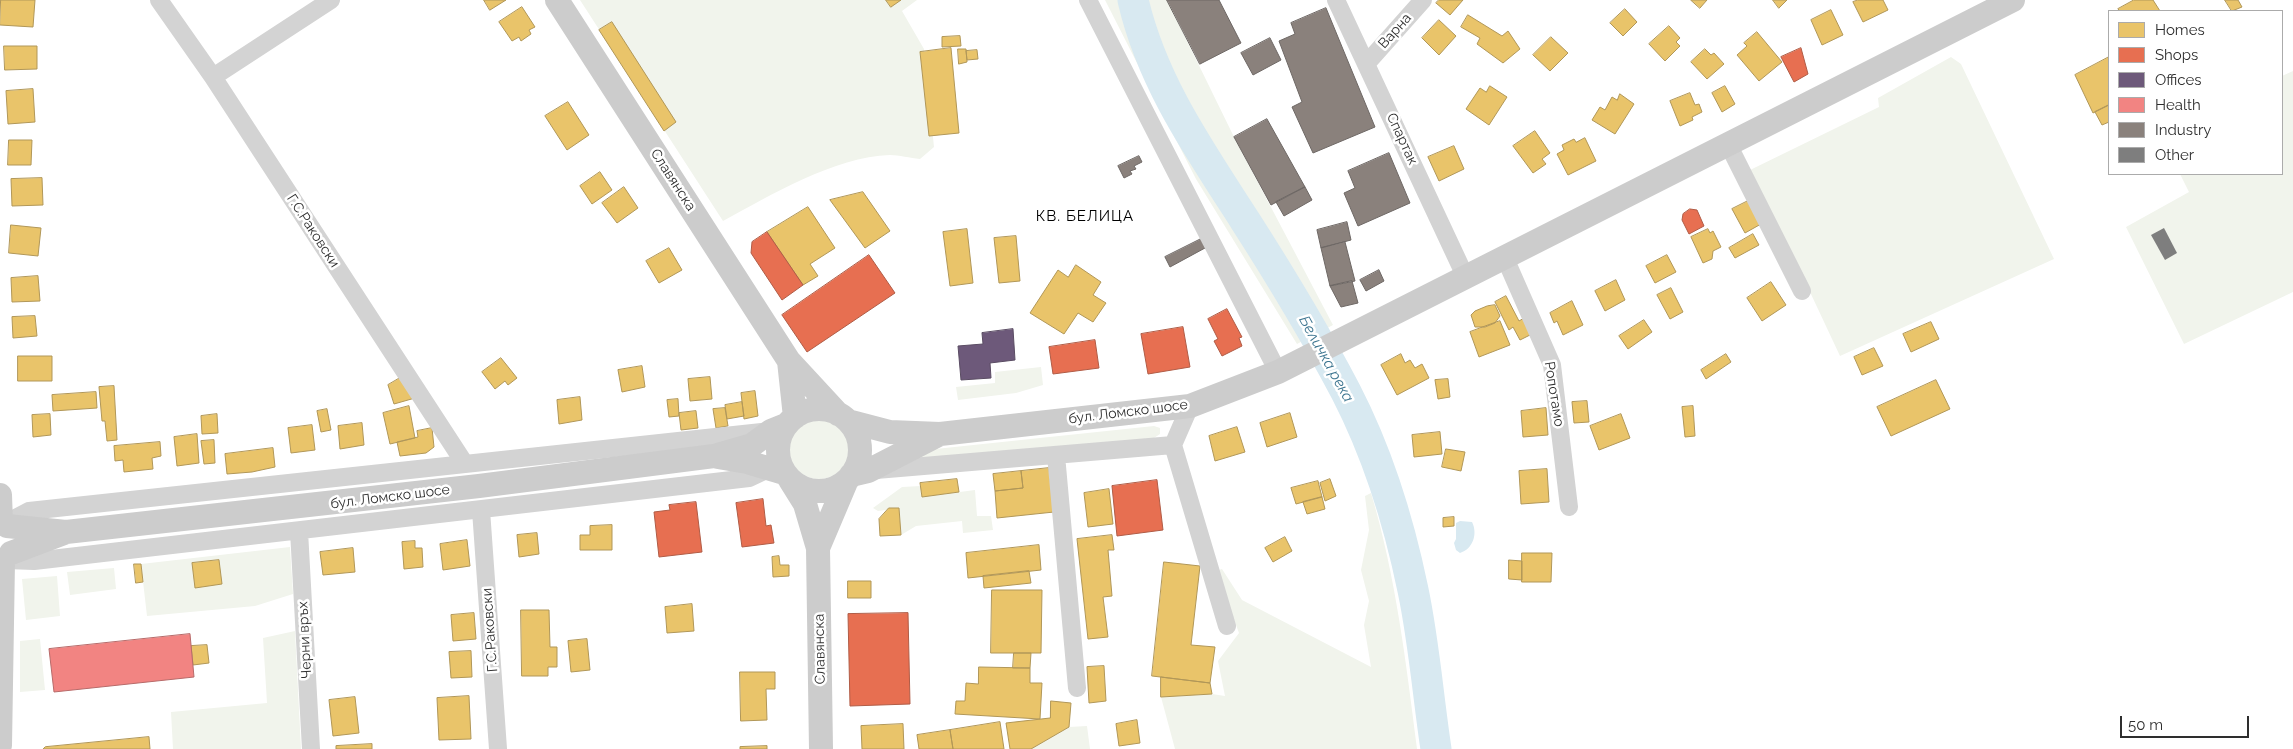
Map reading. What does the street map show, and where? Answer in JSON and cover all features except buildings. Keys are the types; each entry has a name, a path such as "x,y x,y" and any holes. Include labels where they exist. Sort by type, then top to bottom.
{"main road":[{"name":"Славянска","path":"557,0 789,361 843,418"},
{"name":"бул. Ломско шосе","path":"843,418 890,432 940,434 1190,406 1278,372 1728,144 1983,6 2013,0"},
{"name":"Славянска","path":"784,424 789,361"},
{"path":"815,409 843,418 858,439 860,446 855,476 831,489 817,491 803,488 781,474 778,451 784,424 815,409"},
{"name":"бул. Ломско шосе","path":"3,523 66,532 384,498 714,456 752,445 784,424"},
{"name":"бул. Ломско шосе","path":"855,476 940,434"},
{"name":"бул. Ломско шосе","path":"714,456 781,474"},
{"name":"Славянска","path":"781,474 804,504 818,548 821,749"},
{"name":"Славянска","path":"818,548 855,476"},
{"path":"0,495 3,523 13,539 5,559 0,745"},
{"name":"бул. Ломско шосе","path":"5,559 66,532"}],"street":[{"name":"Г.С.Раковски","path":"159,0 213,77 465,464"},
{"path":"213,77 331,0"},
{"path":"1088,0 1278,372"},
{"name":"Спартак","path":"1336,0 1466,278"},
{"name":"Варна","path":"1366,63 1423,0"},
{"path":"1728,144 1802,290"},
{"name":"Ропотамо","path":"1505,258 1552,365 1569,507"},
{"path":"1190,406 1173,445 1227,626"},
{"path":"3,523 29,511 465,464 784,424"},
{"path":"855,476 1173,445"},
{"path":"1056,455 1077,688"},
{"path":"5,559 34,561 781,474"},
{"name":"Г.С.Раковски","path":"481,510 498,749"},
{"name":"Черни връх","path":"299,531 311,749"}],"shaded area":[{"path":"580,0 917,0 902,11 924,49 934,147 920,159 890,155 847,162 782,189 723,221"},
{"path":"1105,0 1167,0 1234,137 1333,325 1297,344 1196,179"},
{"path":"1951,57 1961,64 2054,259 1840,356 1810,292 1748,171 1879,107 1878,98"},
{"path":"2293,71 2293,292 2184,344 2126,227 2189,192 2180,175 2283,175 2283,76"},
{"path":"1041,367 1043,385 1016,393 958,400 956,387 995,383 995,372"},
{"path":"819,419 835,424 840,428 844,433 849,449 844,465 840,470 835,474 819,479 803,474 798,470 794,465 789,449 794,433 798,428 803,424"},
{"path":"1154,426 1160,428 1160,434 1154,438 930,461 911,458 926,450"},
{"path":"921,486 922,497 975,490 977,516 991,516 993,530 963,533 962,521 916,526 901,535 899,508 878,511 873,508 902,487"},
{"path":"1371,493 1394,588 1417,749 1175,749 1161,697 1212,694 1225,696 1218,661 1239,633 1216,571 1222,569 1242,600 1371,667 1364,625 1369,601 1361,570 1369,530 1365,496"},
{"path":"1460,521 1472,522 1474,536 1471,545 1460,553 1456,550 1454,543 1456,539 1456,523"},
{"path":"290,547 293,594 255,606 147,616 141,564"},
{"path":"114,568 116,589 70,595 67,572"},
{"path":"57,576 60,616 26,620 22,579"},
{"path":"295,631 301,749 173,749 171,712 267,703 263,638"},
{"path":"40,639 45,690 20,692 20,641"},
{"path":"1087,726 1090,749 1031,749 1069,727"}],"waterway":[{"name":"Беличка река","path":"1133,0 1141,30 1152,59 1179,114 1310,326 1346,392 1378,464 1401,539 1413,590 1436,749"}],"district":[{"name":"КВ. БЕЛИЦА","path":"1085,216"}]}
